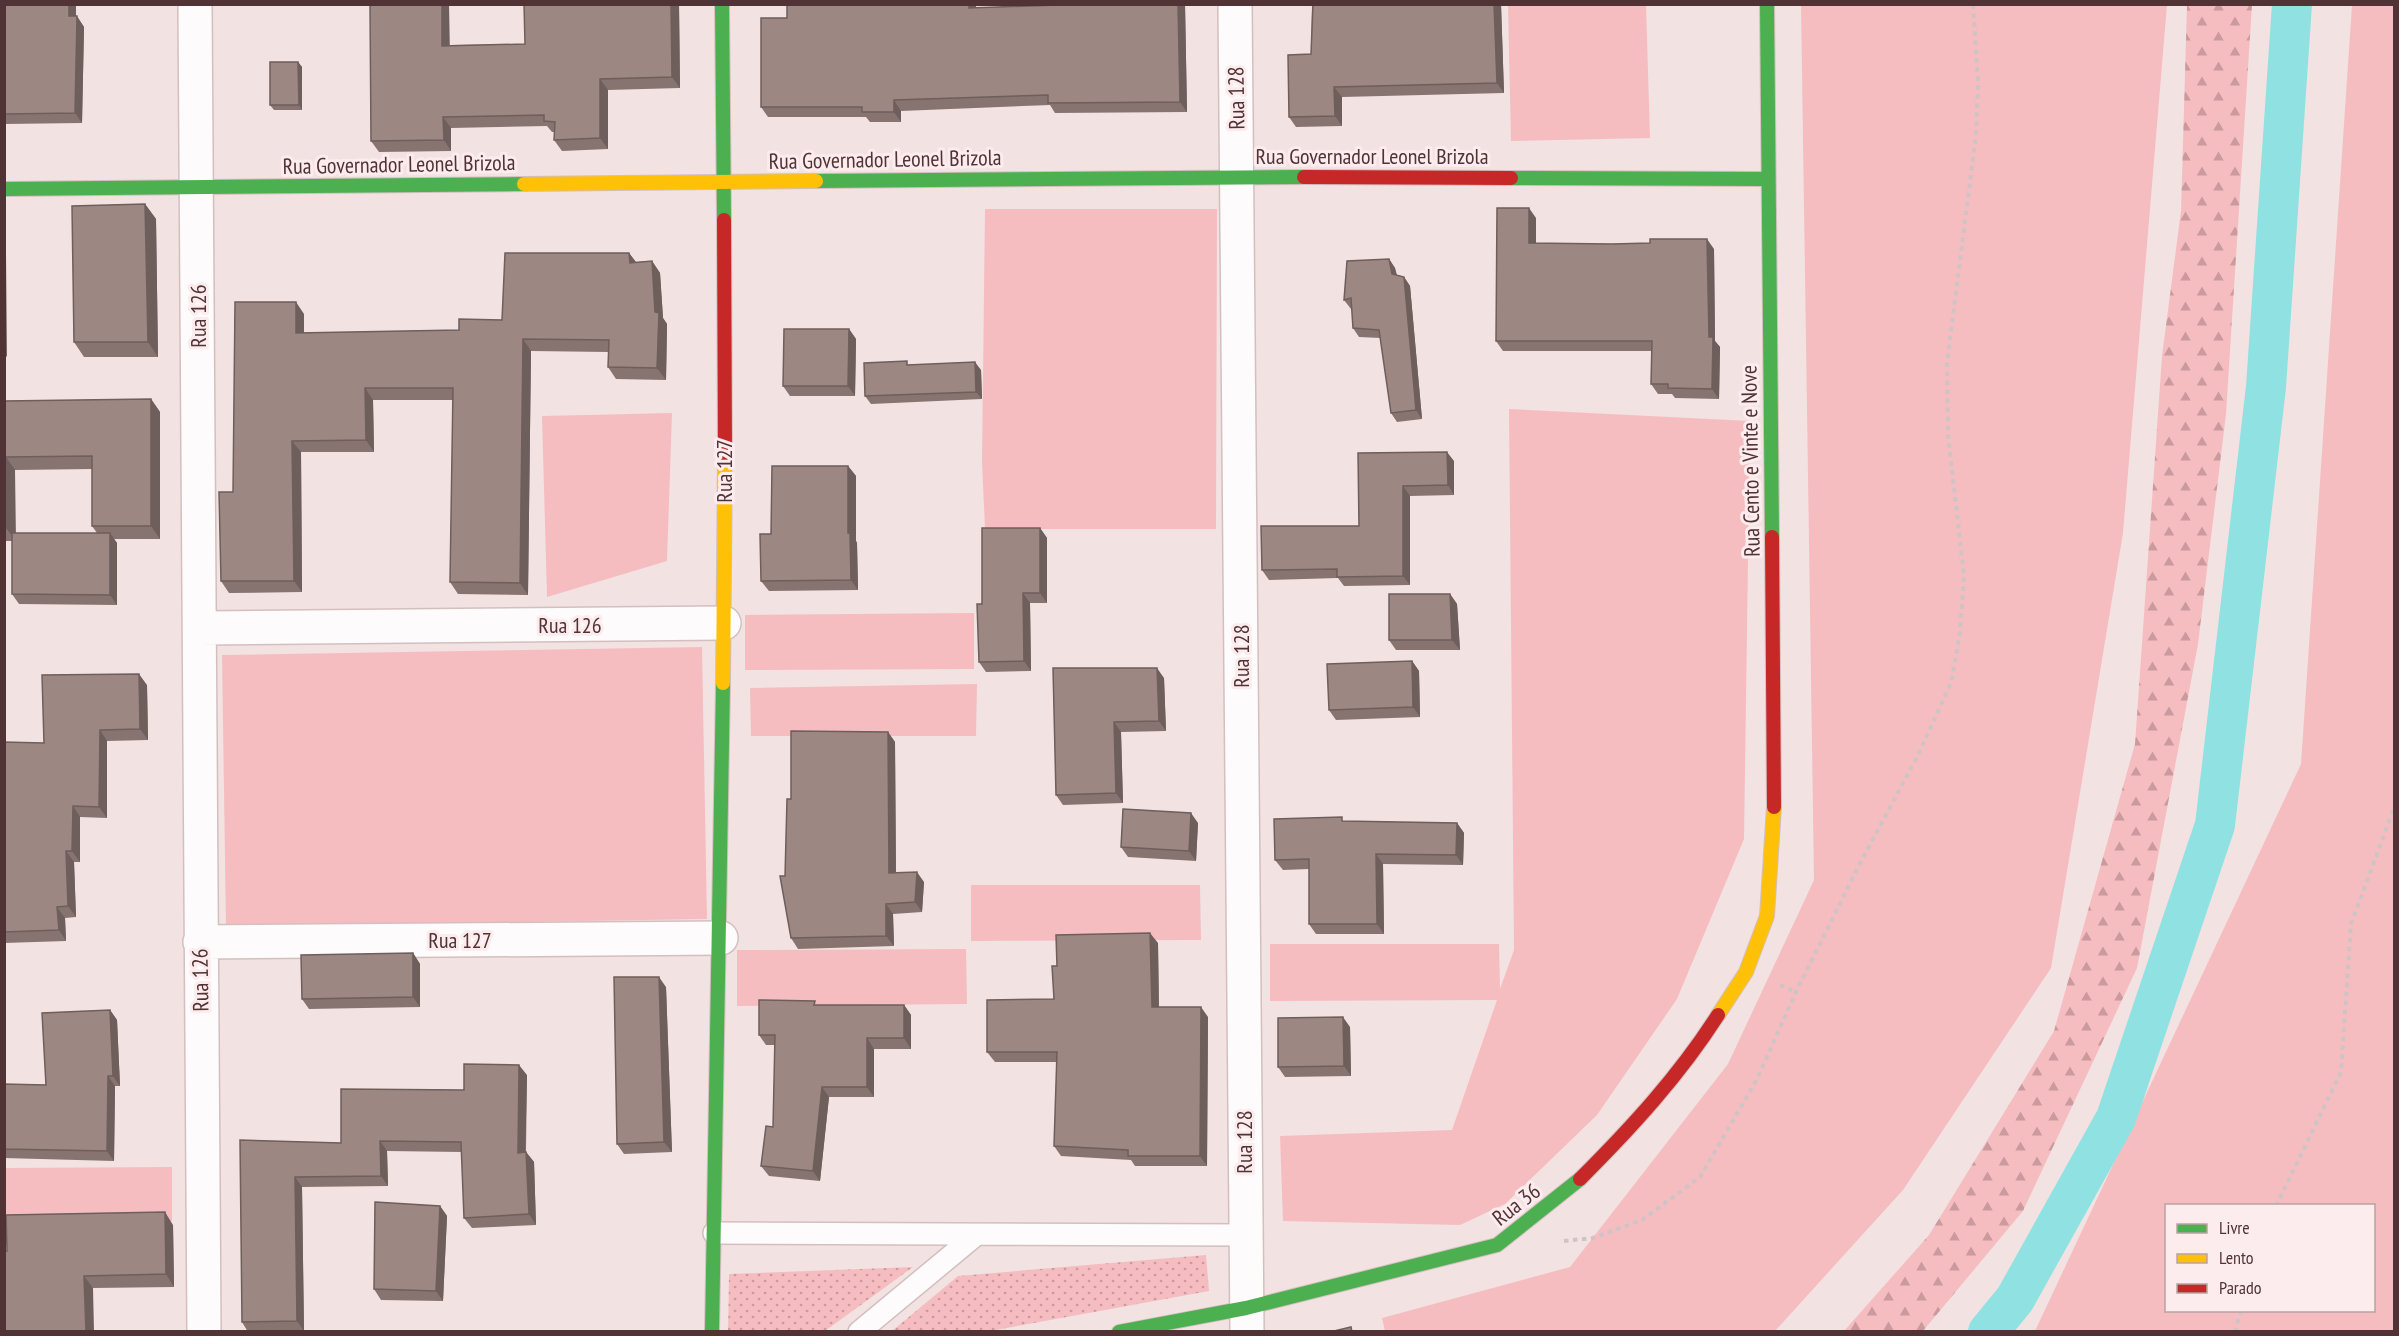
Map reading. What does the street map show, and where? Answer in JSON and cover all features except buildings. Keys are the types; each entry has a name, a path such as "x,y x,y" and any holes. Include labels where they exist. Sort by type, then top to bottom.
{"street":[{"name":"Rua 126","path":"195,4 204,1332"},
{"name":"Rua 127","path":"712,1332 721,938 724,623 725,182 722,4"},
{"name":"Rua 128","path":"1235,4 1246,1320"},
{"name":"Rua Cento e Vinte e Nove","path":"1767,4 1774,814 1767,916"},
{"name":"Rua Governador Leonel Brizola","path":"4,189 1237,177 1767,179"},
{"name":"Rua 126","path":"200,628 724,623"},
{"name":"Rua 36","path":"1119,1332 1246,1320 1497,1245 1570,1189 1638,1121 1705,1036 1746,972 1767,916"},
{"name":"Rua 127","path":"200,942 721,938"}],"lane":[{"path":"714,1233 1245,1235"},
{"path":"859,1332 976,1235"}],"path":[{"path":"1561,1241 1593,1238 1642,1220 1700,1177 1756,1081 1796,992 1857,869 1918,755 1951,683 1960,633 1964,575 1948,435 1947,363 1976,135 1978,82 1973,4"},
{"path":"2277,1204 2341,1072 2351,924 2394,808"},
{"path":"2235,1332 2241,1312"}],"green space":[{"path":"1508,5 1646,5 1650,138 1511,141"},
{"path":"1801,5 2167,5 2123,533 2051,968 1903,1190 1775,1331 1385,1331 1382,1318 1570,1267 1728,1064 1814,880"},
{"path":"2187,5 2252,5 2226,414 2198,644 2137,968 2023,1211 1923,1331 1844,1331 1929,1235 2054,1031 2135,744 2162,356 2181,211"},
{"path":"2352,5 2394,5 2394,1331 2035,1331 2301,764"},
{"path":"985,209 1217,209 1216,529 985,529 982,462"},
{"path":"1509,409 1750,421 1744,839 1677,999 1597,1115 1505,1204 1460,1225 1283,1221 1280,1136 1452,1130 1497,1000 1270,1001 1270,944 1499,944 1500,989 1514,950"},
{"path":"672,413 667,561 547,597 542,416"},
{"path":"974,613 974,669 745,670 745,615"},
{"path":"702,647 707,919 226,927 222,655"},
{"path":"977,684 976,736 751,736 750,688"},
{"path":"971,885 1200,885 1201,940 971,941"},
{"path":"966,949 967,1004 737,1006 737,950"},
{"path":"172,1167 172,1221 5,1222 4,1168"},
{"path":"1206,1255 1209,1291 990,1331 892,1331 958,1276"},
{"path":"913,1267 825,1331 728,1332 729,1274"}],"waterway":[{"path":"1988,1332 2015,1299 2116,1118 2215,825 2266,387 2292,4"}],"traffic: fast":[{"path":"722,4 724,220"},
{"path":"1767,4 1772,537"},
{"path":"816,181 1304,177"},
{"path":"1511,178 1767,179"},
{"path":"4,189 524,184"},
{"path":"712,1332 723,683"},
{"path":"1119,1332 1246,1308 1497,1245 1580,1179"}],"traffic: slow":[{"path":"524,184 816,181"},
{"path":"723,683 725,456"},
{"path":"1718,1015 1746,972 1767,916 1774,807"}],"traffic: jam":[{"path":"1304,177 1511,178"},
{"path":"724,220 725,456"},
{"path":"1772,537 1774,807"},
{"path":"1580,1179 1654,1101 1718,1015"}]}
